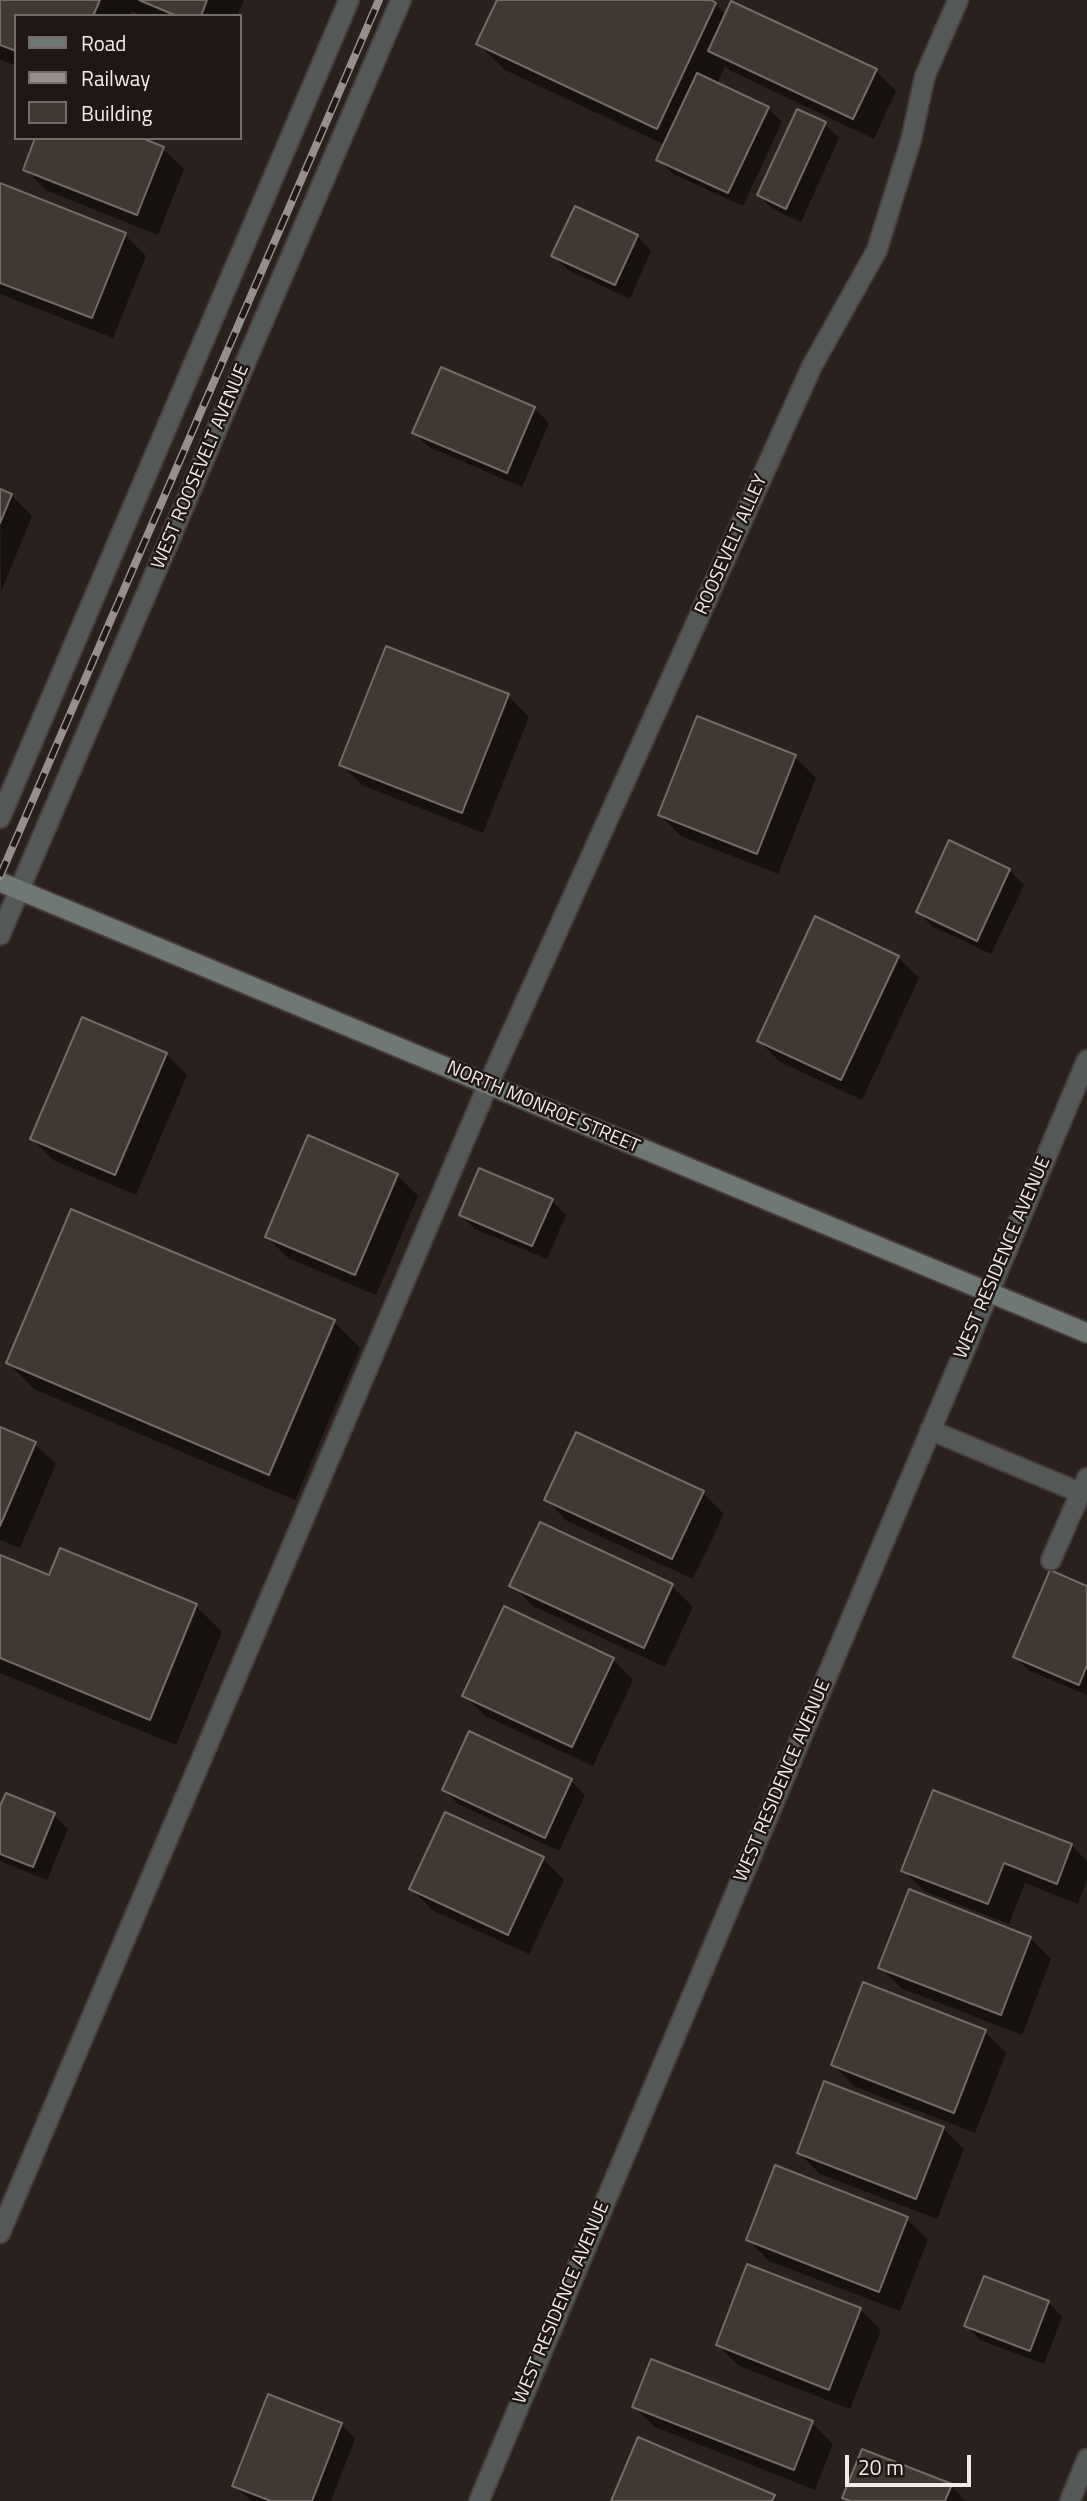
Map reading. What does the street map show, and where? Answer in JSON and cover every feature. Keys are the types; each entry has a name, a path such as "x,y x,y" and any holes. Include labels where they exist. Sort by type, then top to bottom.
{"main road":[{"name":"NORTH MONROE STREET","path":"0,882 1087,1333"}],"street":[{"path":"0,818 349,0"},
{"name":"WEST ROOSEVELT AVENUE","path":"0,935 401,0"},
{"name":"ROOSEVELT ALLEY","path":"0,2233 488,1085 812,366 877,250 911,140 925,76 958,0"},
{"name":"WEST RESIDENCE AVENUE","path":"479,2501 1087,1060"},
{"path":"930,1430 1084,1485 1051,1560"},
{"path":"1070,2501 1087,2459"}],"building":[{"path":"0,0 100,0 94,14 14,14 14,50 0,45"},
{"path":"139,0 207,0 202,14 172,14"},
{"path":"497,0 711,0 716,3 657,129 476,44"},
{"path":"731,1 877,69 853,119 708,51"},
{"path":"697,73 769,107 728,193 656,160"},
{"path":"797,109 826,122 786,209 757,195"},
{"path":"34,140 147,140 164,147 137,215 23,170"},
{"path":"0,183 126,233 92,318 0,283"},
{"path":"575,206 638,235 615,285 551,256"},
{"path":"441,367 535,407 507,473 412,433"},
{"path":"0,489 12,494 0,523"},
{"path":"386,646 509,694 462,813 339,765"},
{"path":"697,716 796,755 757,854 658,815"},
{"path":"949,840 1010,869 977,941 916,912"},
{"path":"815,916 899,956 841,1080 757,1041"},
{"path":"82,1017 167,1053 115,1175 30,1139"},
{"path":"308,1135 398,1174 355,1275 265,1237"},
{"path":"479,1168 553,1199 532,1246 459,1215"},
{"path":"71,1209 335,1320 269,1475 6,1363"},
{"path":"0,1427 36,1442 0,1526"},
{"path":"576,1432 704,1491 672,1559 544,1500"},
{"path":"540,1522 673,1584 644,1648 509,1586"},
{"path":"60,1548 197,1604 150,1720 0,1658 0,1555 49,1575"},
{"path":"1050,1570 1087,1586 1087,1665 1079,1685 1013,1657"},
{"path":"504,1606 614,1658 572,1747 462,1696"},
{"path":"469,1731 572,1779 545,1838 442,1790"},
{"path":"933,1790 1072,1844 1057,1884 1004,1863 988,1904 901,1871"},
{"path":"6,1793 55,1813 33,1867 0,1854 0,1806"},
{"path":"445,1812 544,1857 508,1935 409,1889"},
{"path":"909,1889 1031,1937 1001,2015 878,1968"},
{"path":"863,1982 986,2030 954,2113 831,2065"},
{"path":"824,2081 944,2127 916,2199 797,2153"},
{"path":"775,2165 908,2217 879,2292 746,2240"},
{"path":"747,2264 861,2308 829,2390 716,2345"},
{"path":"984,2276 1049,2301 1030,2351 964,2326"},
{"path":"651,2359 813,2421 794,2470 632,2407"},
{"path":"268,2394 342,2423 312,2501 271,2501 232,2486"},
{"path":"638,2437 775,2495 772,2501 611,2501"},
{"path":"862,2449 952,2484 945,2501 850,2501 842,2498"}],"railway":[{"path":"0,876 379,0"}]}
